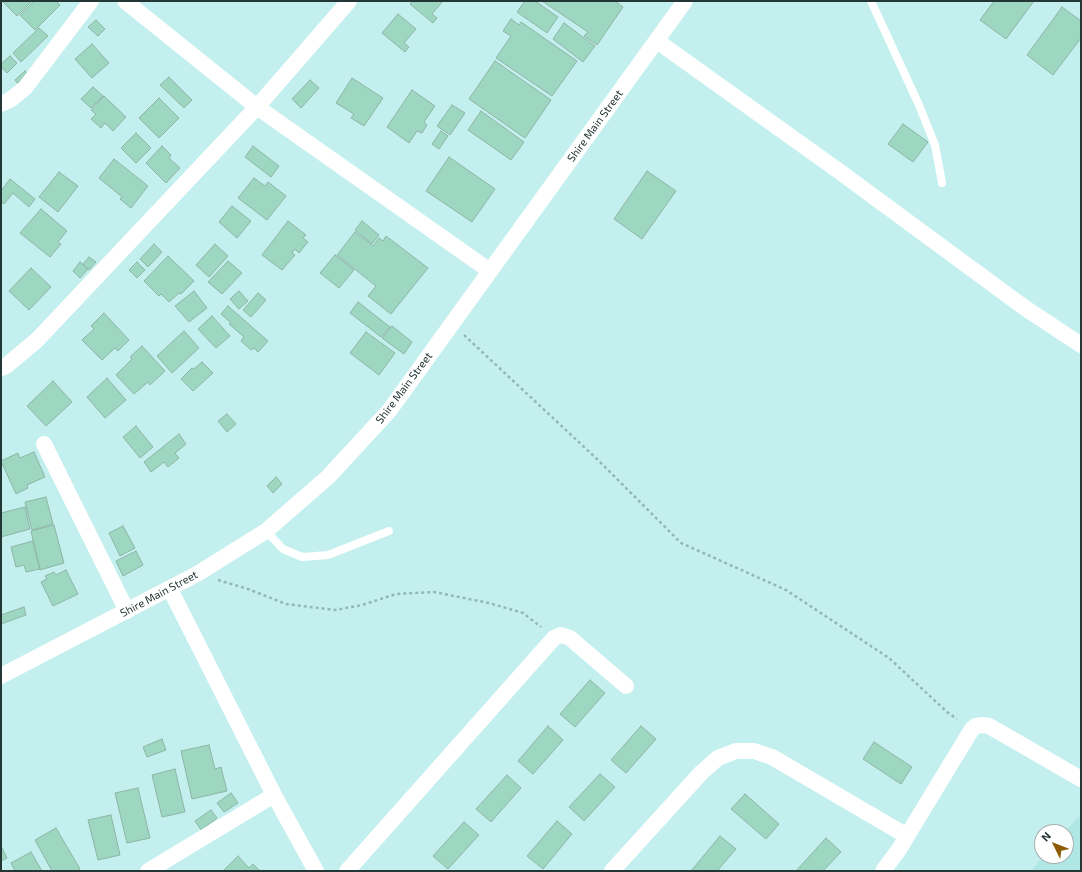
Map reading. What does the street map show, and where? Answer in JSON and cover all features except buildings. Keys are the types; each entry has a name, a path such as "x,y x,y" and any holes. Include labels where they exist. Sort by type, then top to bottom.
{"street":[{"path":"4,99 26,88 91,1"},
{"path":"125,1 258,107 490,271"},
{"path":"1,368 6,366 37,340 258,107 349,1"},
{"name":"Shire Main Street","path":"1,676 197,574 266,531 328,477 389,411 685,1"},
{"path":"657,40 1024,308 1081,345"},
{"path":"44,444 127,611"},
{"path":"170,589 274,795 316,871"},
{"path":"347,871 554,638 561,635 570,638 626,686"},
{"path":"883,871 900,848 972,729 976,726 988,726 1081,779"},
{"path":"612,871 701,773 718,758 736,751 754,751 772,757 906,836"},
{"path":"148,871 274,795"}],"lane":[{"path":"871,1 935,145 942,183"},
{"path":"266,531 283,549 302,557 328,555 389,530"}],"path":[{"path":"452,324 598,460 682,543 786,590 889,658 947,712 972,729"},
{"path":"197,574 248,589 286,604 335,610 362,605 396,594 434,592 489,602 523,613 554,638"}],"shaded area":[{"path":"1078,817 1081,820 1081,871 1031,871 1037,864 1074,864 1074,824 1072,824"}]}
